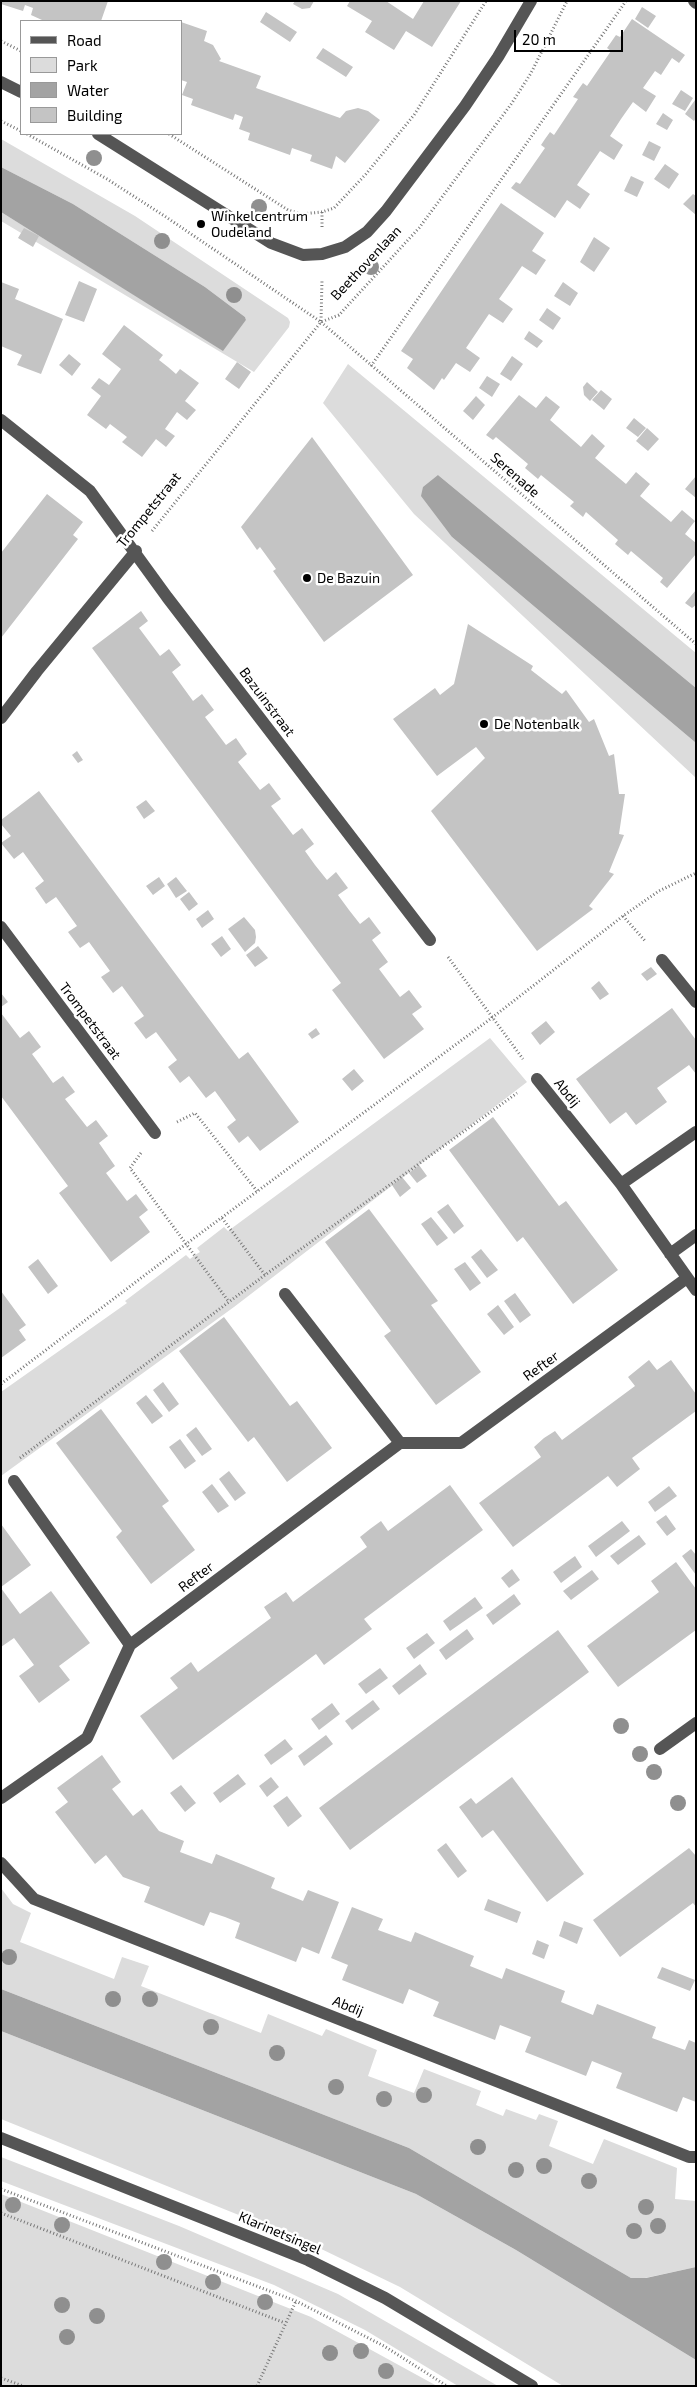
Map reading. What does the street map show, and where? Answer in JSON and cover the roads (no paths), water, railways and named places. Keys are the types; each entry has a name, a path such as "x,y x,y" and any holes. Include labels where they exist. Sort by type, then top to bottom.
{"street":[{"name":"Beethovenlaan","path":"100,135 271,243 303,255 322,254 345,246 367,232 386,211 429,156 470,98 531,1"},
{"path":"1,82 20,92"},
{"name":"Bazuinstraat","path":"1,420 90,491 136,551 167,597 430,940"},
{"name":"Trompetstraat","path":"1,718 37,671 136,551"},
{"name":"Trompetstraat","path":"1,927 156,1133"},
{"path":"662,960 696,1002"},
{"name":"Abdij","path":"537,1079 621,1184 696,1290"},
{"path":"621,1184 696,1132"},
{"path":"670,1254 696,1235"},
{"name":"Refter","path":"1,1798 87,1738 130,1645 400,1443 460,1443 687,1278"},
{"path":"285,1294 400,1443"},
{"path":"14,1481 130,1645"},
{"path":"660,1749 696,1723"},
{"name":"Abdij","path":"1,1863 34,1899 689,2157 696,2157"},
{"name":"Klarinetsingel","path":"1,2138 308,2260 385,2298 532,2386"}],"water":[{"path":"1,167 73,204 205,287 245,317 246,320 223,351 1,212"},
{"path":"438,475 696,688 696,743 452,537 421,496 423,487"},
{"path":"1,1989 409,2148 631,2278 646,2278 696,2267 696,2360 516,2250 416,2194 1,2031"}],"place":[{"name":"Winkelcentrum Oudeland","path":"201,224"},
{"name":"De Bazuin","path":"307,578"},
{"name":"De Notenbalk","path":"484,724"}]}
